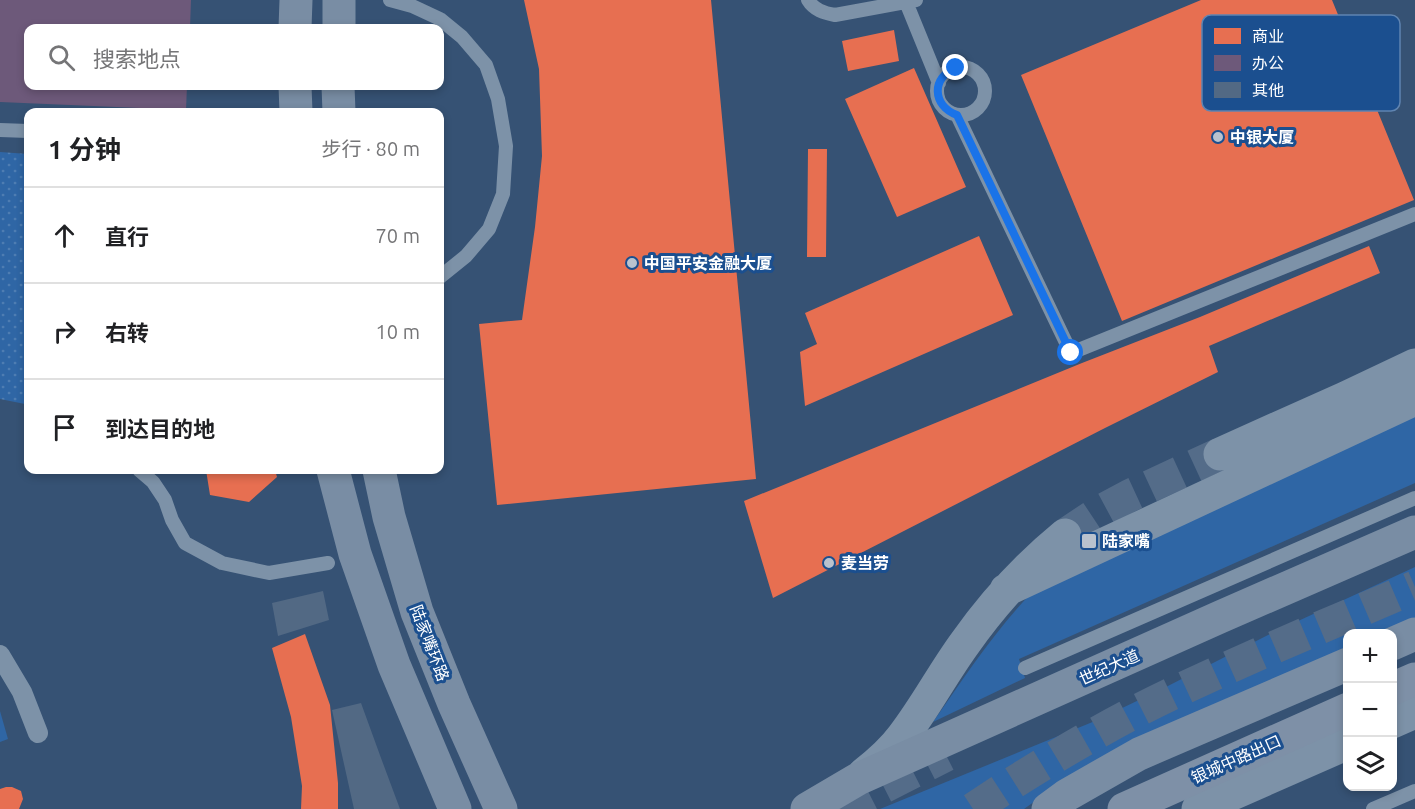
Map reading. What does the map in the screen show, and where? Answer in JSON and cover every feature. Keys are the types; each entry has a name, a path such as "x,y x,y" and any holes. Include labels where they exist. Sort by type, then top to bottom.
{"highway":[{"path":"1397,687 1415,679"},
{"name":"银城中路出口","path":"1124,809 1343,711"}],"main road":[{"path":"295,24 296,0"},
{"path":"339,0 339,24"},
{"path":"296,90 296,108"},
{"path":"338,90 339,108"},
{"path":"334,474 355,554 394,665 455,809"},
{"name":"陆家嘴环路","path":"380,474 389,517 417,612 454,704 501,809"},
{"name":"世纪大道","path":"807,809 1415,532"},
{"path":"1397,642 1415,634"},
{"path":"1048,809 1067,795 1139,754 1343,666"}],"street":[{"path":"1220,454 1346,398 1415,364"},
{"path":"1006,590 1415,399"},
{"path":"841,793 877,764 903,736 964,644 1006,590 1065,535"},
{"path":"0,655 22,692 38,734"},
{"path":"1397,720 1415,712"},
{"path":"1204,808 1343,745"}],"lane":[{"path":"390,0 412,6 440,19 462,37 486,65 498,99 506,146 502,194 489,229 466,256 444,273"},
{"path":"808,0 821,13 834,15 911,1 939,83"},
{"path":"964,67 971,69 982,79 985,93 979,107 973,112 957,115 943,107 939,99 939,83 949,70 964,67"},
{"path":"957,115 1071,353 1415,214"},
{"path":"0,130 24,131"},
{"path":"144,474 153,482 165,500 184,543 222,563 269,573 328,563"},
{"path":"1025,668 1415,498"},
{"path":"1373,809 1415,791"}],"shaded area":[{"path":"0,152 24,154 24,404 0,399"},
{"path":"1415,390 1415,483 1019,659 1025,678 933,722 999,631 1044,580"},
{"path":"1415,567 1415,618 1391,629 1343,629 1343,651 1049,791 1024,809 880,809 1095,721 1268,635"},
{"path":"0,711 8,739 0,742"}],"building: 商业":[{"name":"中国平安金融大厦","path":"524,0 711,0 756,479 497,505 479,324 522,320 535,227 542,156 539,69"},
{"name":"中银大厦","path":"1201,0 1332,0 1338,15 1202,15 1202,111 1378,111 1414,200 1122,321 1021,75"},
{"path":"894,30 899,61 848,71 842,41"},
{"path":"914,68 966,187 897,217 845,99"},
{"path":"808,149 827,149 826,257 807,257"},
{"path":"979,236 1013,315 805,406 800,352 817,344 805,313"},
{"path":"1369,246 1380,273 1209,346 1218,372 773,598 744,501 1200,317"},
{"path":"207,474 276,474 277,477 249,502 210,495"},
{"path":"305,634 330,705 338,783 338,809 301,809 302,786 291,717 272,648"},
{"path":"6,787 21,791 23,799 19,809 0,809 0,789"}],"building: 办公":[{"path":"0,0 191,0 190,24 24,24 24,90 187,90 186,108 0,102"}],"building: 其他":[{"path":"323,591 329,620 278,636 272,603"},
{"path":"361,703 400,809 354,809 332,710"}],"tunnel":[{"path":"1065,535 1129,496 1220,454"},
{"path":"973,809 1014,782 1141,709 1243,661 1415,587"},
{"path":"840,809 946,755"}],"place":[{"name":"中银大厦","path":"1218,137"},
{"name":"中国平安金融大厦","path":"632,263"},
{"name":"陆家嘴","path":"1089,541"},
{"name":"麦当劳","path":"829,563"}],"route":[{"path":"956,68 949,70 939,83 939,99 943,107 957,115 1071,353"}]}
